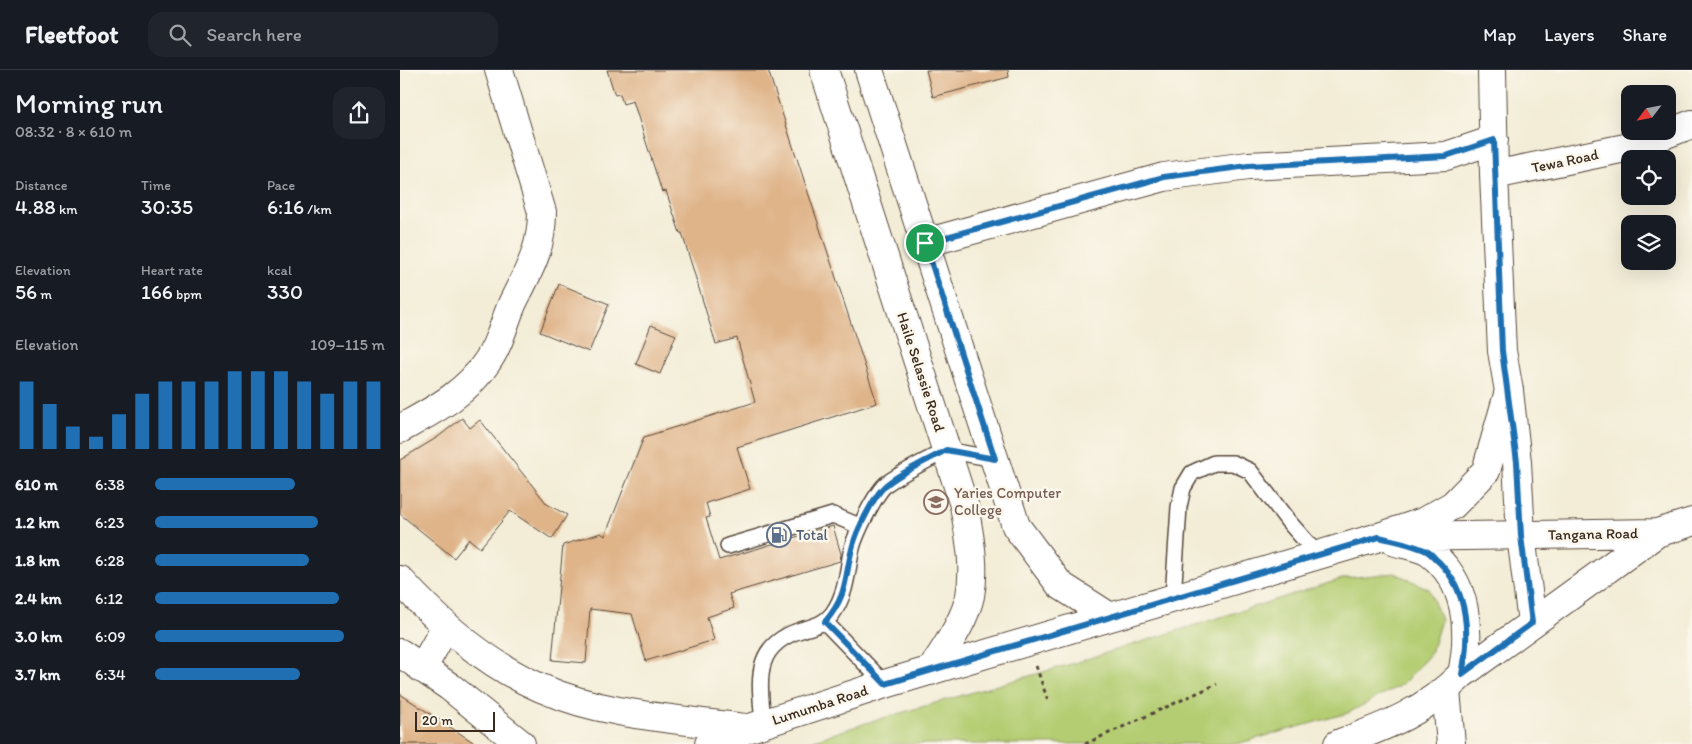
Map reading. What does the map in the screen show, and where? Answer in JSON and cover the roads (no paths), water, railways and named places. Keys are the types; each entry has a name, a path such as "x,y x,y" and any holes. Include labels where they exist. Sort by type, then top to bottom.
{"street":[{"path":"400,429 439,408 468,385 488,362 536,256 542,233 542,212 499,70"},
{"name":"Haile Selassie Road","path":"824,70 964,505 970,540 970,597 954,634 930,671"},
{"path":"869,70 1016,526 1060,584 1110,618"},
{"path":"1492,70 1494,175 1502,351 1509,391 1517,462 1521,536 1532,623"},
{"name":"Tewa Road","path":"1494,175 1635,146 1692,124"},
{"path":"925,243 1164,177 1248,166 1446,156 1494,140"},
{"path":"1379,537 1423,522 1453,505 1486,471 1509,391"},
{"name":"Tangana Road","path":"1379,537 1657,533 1689,526"},
{"name":"Tangana Road","path":"1454,683 1532,623 1657,533"},
{"path":"1379,537 1428,552 1448,571 1460,595 1467,622 1467,649 1454,683 1451,744"},
{"name":"Lumumba Road","path":"709,744 756,726 885,684 1379,537"},
{"path":"400,580 446,626 513,674 542,688 610,709 756,726"},
{"path":"422,669 446,626"},
{"path":"400,653 450,687 521,744"},
{"path":"1338,744 1424,708 1454,683"}],"lane":[{"path":"756,726 759,672 771,648 780,639 794,632 825,622 840,602 846,586 853,545 860,526 885,485 946,450 995,459"},
{"path":"1174,598 1179,508 1183,488 1192,473 1214,463 1233,463 1250,471 1288,522 1318,555"},
{"path":"728,546 833,515 860,526"},
{"path":"825,622 885,684"}],"place":[{"name":"Yaries Computer College","path":"936,502"},
{"name":"Total","path":"779,535"}]}
